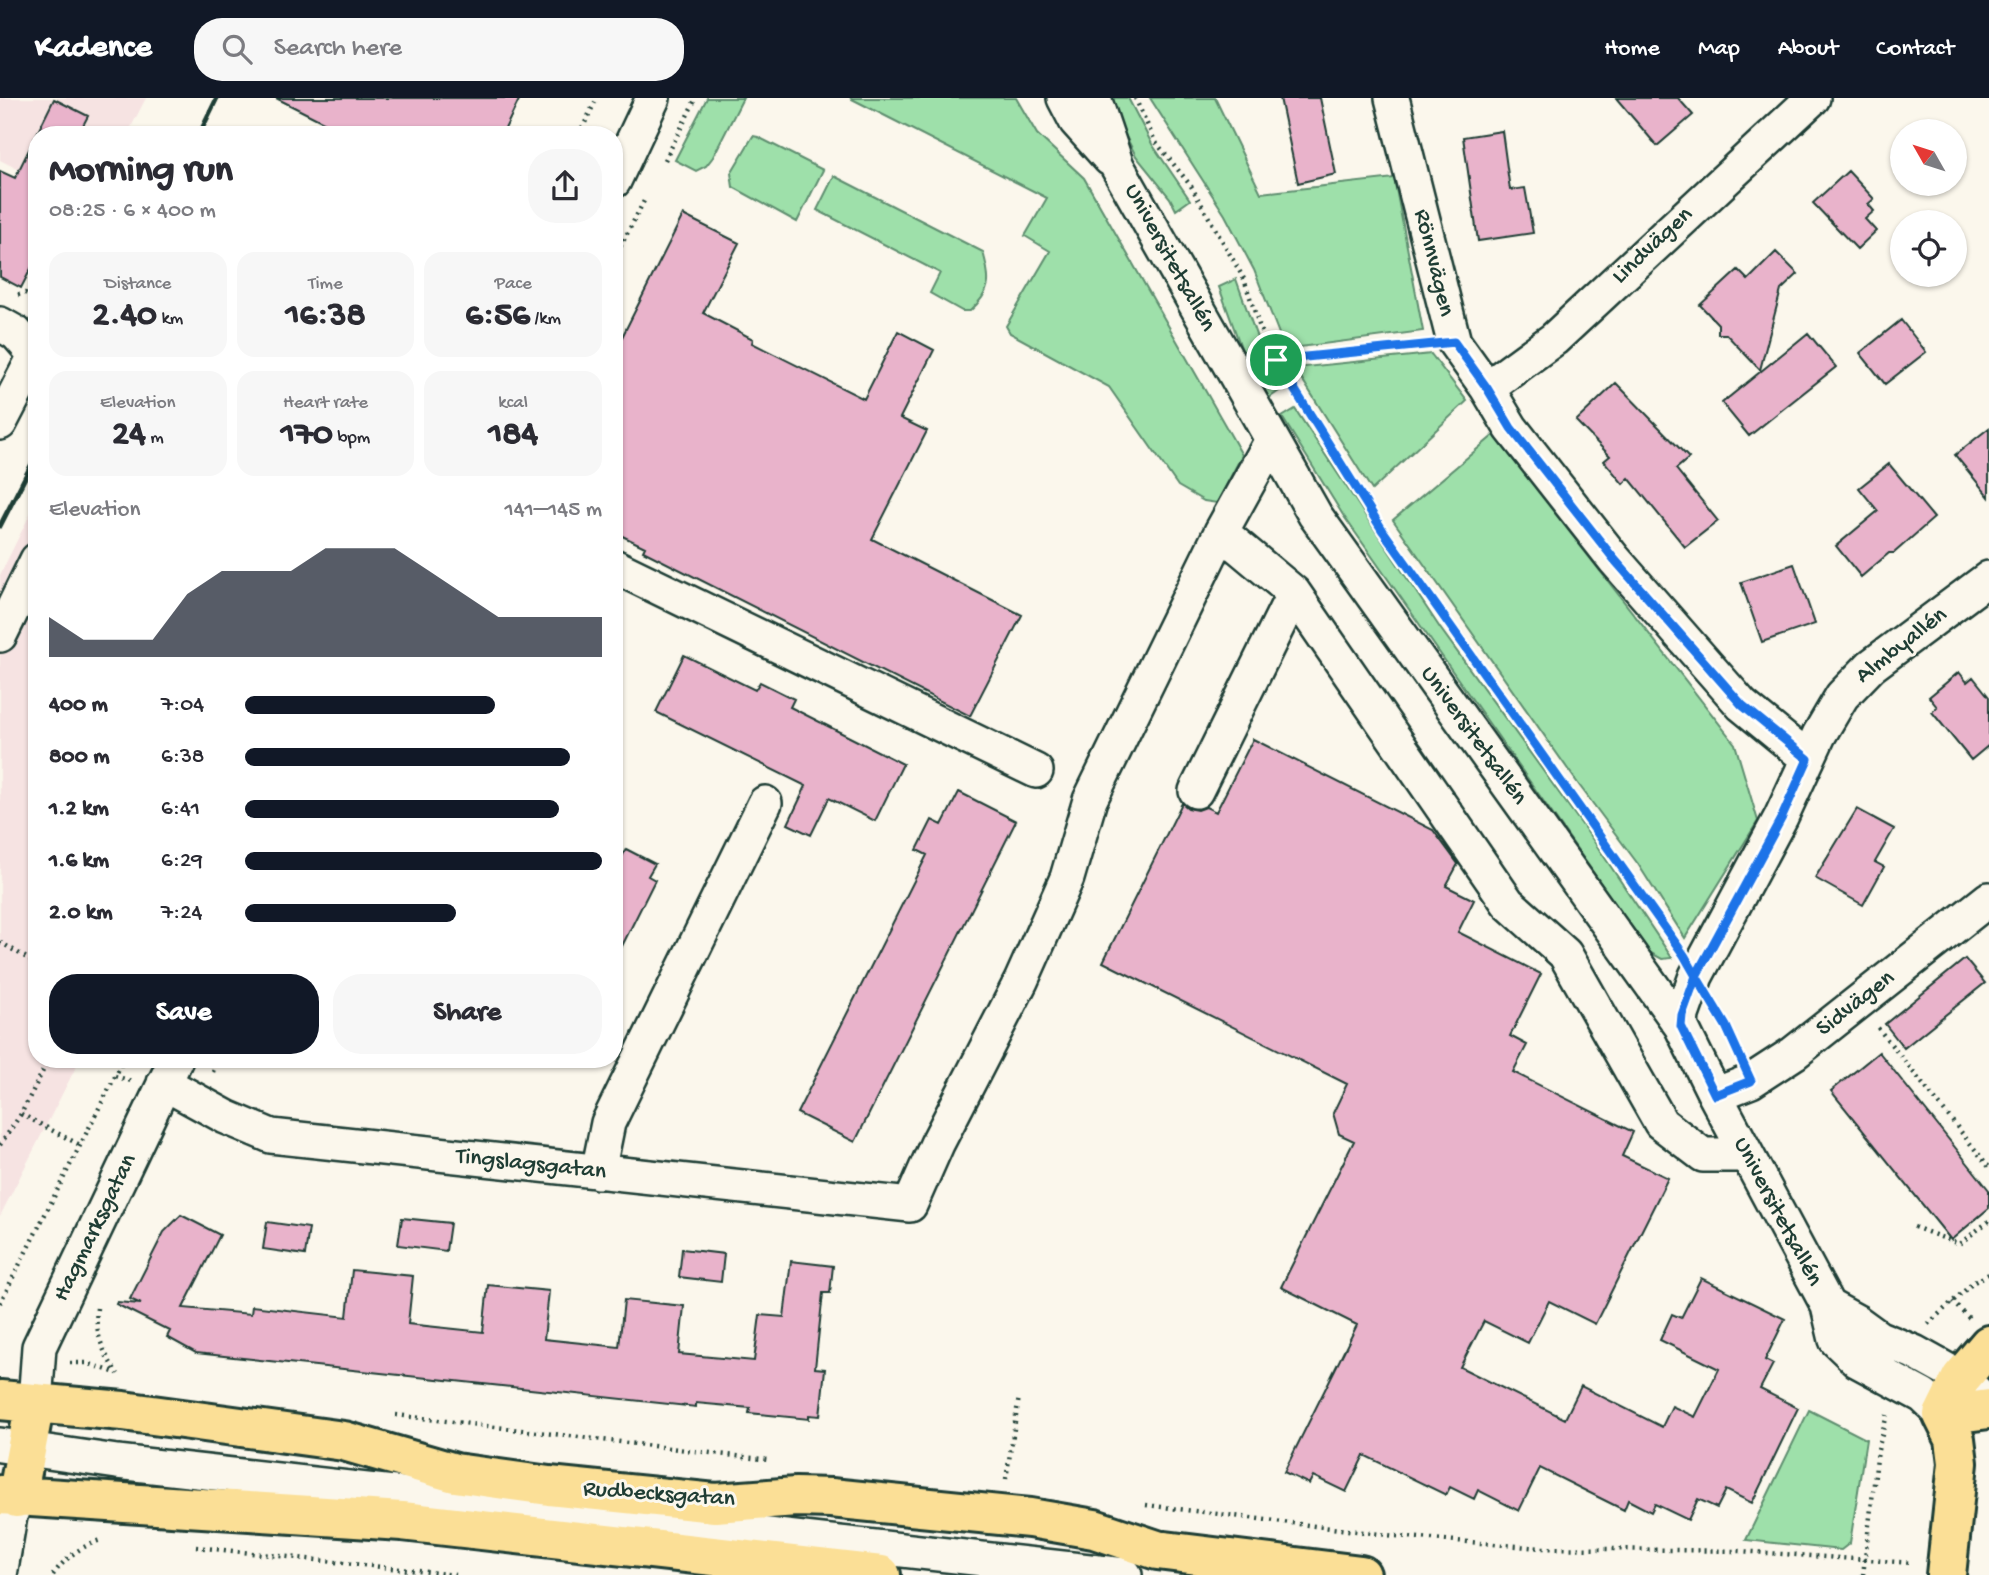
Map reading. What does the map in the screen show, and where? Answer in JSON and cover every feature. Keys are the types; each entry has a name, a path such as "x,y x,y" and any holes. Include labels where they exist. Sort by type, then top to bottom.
{"main road":[{"path":"1943,1415 1961,1378 1989,1345"},
{"path":"17,1402 8,1497 402,1521 881,1575"},
{"name":"Rudbecksgatan","path":"17,1402 123,1411 344,1441 455,1473 549,1486 715,1503 796,1497 831,1498 1030,1518 1094,1528 1157,1550 1361,1575"},
{"path":"1943,1415 1989,1408"},
{"name":"Universitetsallén","path":"1943,1415 1955,1439 1958,1463 1946,1575"}],"street":[{"path":"623,162 653,98"},
{"name":"Universitetsallén","path":"1064,98 1076,121 1117,166"},
{"name":"Universitetsallén","path":"1094,98 1117,166 1315,515 1681,1026 1746,1155 1828,1306 1836,1340 1858,1361 1923,1396 1943,1415"},
{"name":"Rönnvägen","path":"1392,98 1454,342 1511,428 1614,559 1742,705 1808,759"},
{"name":"Lindvägen","path":"1487,388 1553,339 1813,98"},
{"path":"0,324 16,332 28,346"},
{"path":"0,423 28,370"},
{"path":"1272,440 1221,532 1294,593 1508,903 1564,954 1661,1123 1703,1155 1746,1155"},
{"name":"Tingslagsgatan","path":"170,1071 226,1117 271,1136 910,1205 937,1144 1021,981 1067,878 1090,800 1221,532"},
{"path":"623,570 1036,771"},
{"path":"0,635 28,578"},
{"name":"Almbyallén","path":"1681,1026 1682,1015 1696,976 1782,817 1808,759 1842,696 1871,666 1989,578"},
{"path":"1196,791 1294,593"},
{"path":"598,1172 608,1123 765,803"},
{"name":"Sidvägen","path":"1715,1095 1751,1081 1794,1053 1989,899"},
{"name":"Hagmarksgatan","path":"17,1402 39,1348 170,1071"},
{"name":"Universitetsallén","path":"1828,1306 1879,1338 1914,1352 1961,1378 1989,1408"},
{"path":"13,1447 139,1465 1125,1575"},
{"path":"0,1575 10,1516 8,1497"}],"path":[{"path":"583,126 597,98"},
{"path":"1135,98 1155,141 1191,186 1244,279 1262,334 1276,360 1383,531 1696,976 1726,1026 1751,1081"},
{"path":"1276,360 1454,342"},
{"path":"0,942 28,959"},
{"path":"1858,1003 1989,1167"},
{"path":"0,1144 21,1114 45,1068"},
{"path":"0,1303 119,1068"},
{"path":"21,1114 80,1145"},
{"path":"1914,1227 1959,1244 1989,1222"},
{"path":"1914,1352 1930,1321 1974,1282 1989,1273"},
{"path":"88,1363 118,1375 104,1354 96,1316 99,1296"},
{"path":"1863,1575 1878,1450 1899,1383"},
{"path":"1006,1485 1019,1397"},
{"path":"53,1575 86,1544 108,1538"},
{"path":"192,1547 455,1575"},
{"path":"1864,1561 1902,1563"}],"shaded area":[{"path":"0,98 146,98 132,126 28,126 28,174 0,160"},
{"path":"28,518 28,1068 75,1068 0,1216 0,575"}],"green space":[{"path":"707,98 743,98 713,157 706,166 696,171 675,160"},
{"path":"850,98 1016,98 1037,134 1084,178 1242,455 1217,503 1204,501 1178,486 1109,387 1010,333 1006,326 1050,251 1025,236 1047,198"},
{"path":"1106,98 1128,98 1152,144 1190,200 1176,210 1170,198 1136,156"},
{"path":"1150,98 1215,98 1261,193 1394,178 1423,331 1285,349 1254,270 1225,215"},
{"path":"753,136 823,170 797,222 733,187 731,173"},
{"path":"834,176 983,252 988,284 977,304 970,311 962,311 930,293 940,273 817,210"},
{"path":"1236,279 1260,346 1282,389 1269,398 1242,350 1219,287"},
{"path":"1431,354 1467,401 1372,490 1295,368"},
{"path":"1295,409 1440,628 1593,840 1672,958 1662,959 1649,952 1343,515 1282,417"},
{"path":"1494,435 1735,744 1758,821 1685,938 1638,864 1579,785 1393,520"},
{"path":"1809,1410 1866,1439 1850,1543 1841,1550 1746,1540"}],"building":[{"path":"276,98 520,98 506,126 331,126"},
{"path":"1280,98 1320,98 1336,174 1298,183"},
{"path":"1616,98 1678,98 1693,115 1657,146"},
{"path":"54,99 88,116 83,126 41,126"},
{"path":"1502,131 1510,190 1525,188 1533,233 1478,241 1463,137"},
{"path":"28,152 28,274 21,288 0,277 0,171 15,178"},
{"path":"1848,171 1874,199 1868,204 1874,211 1865,219 1876,231 1857,249 1813,203"},
{"path":"683,215 739,243 703,313 753,339 752,343 864,399 898,331 934,350 900,418 927,431 872,539 1022,615 970,716 643,551 645,547 623,536 623,335"},
{"path":"1776,252 1798,274 1781,290 1760,370 1726,334 1718,334 1718,324 1700,305 1738,270 1748,280"},
{"path":"1901,320 1926,352 1885,384 1860,353"},
{"path":"1808,333 1836,367 1749,436 1722,403"},
{"path":"1616,383 1689,458 1676,469 1718,521 1685,547 1629,478 1623,484 1604,461 1610,456 1576,421"},
{"path":"1989,428 1989,497 1955,455"},
{"path":"1889,464 1934,518 1861,577 1836,546 1878,511 1859,488"},
{"path":"1794,564 1815,624 1762,642 1741,582"},
{"path":"684,655 755,690 760,682 794,699 790,707 903,764 875,821 829,798 811,835 788,824 806,786 656,712"},
{"path":"1959,672 1967,682 1973,677 1989,697 1989,745 1971,760 1932,712 1937,707 1929,697"},
{"path":"1253,739 1433,830 1458,864 1446,886 1474,900 1458,932 1541,974 1510,1036 1527,1045 1513,1072 1633,1132 1622,1156 1668,1178 1595,1324 1549,1301 1528,1343 1484,1321 1460,1367 1565,1419 1581,1386 1662,1427 1672,1406 1695,1417 1719,1369 1660,1340 1672,1314 1681,1318 1701,1278 1785,1319 1765,1360 1773,1364 1760,1389 1798,1408 1752,1503 1726,1490 1717,1508 1698,1499 1688,1520 1655,1504 1651,1512 1628,1500 1624,1510 1540,1468 1519,1511 1478,1490 1474,1499 1450,1487 1446,1495 1364,1455 1346,1492 1313,1476 1309,1484 1284,1472 1357,1325 1281,1287 1354,1141 1339,1134 1333,1113 1347,1084 1103,962 1182,803 1188,808 1198,810 1206,807 1216,812"},
{"path":"959,792 1016,821 855,1142 797,1113 927,855 917,850 932,820 942,825"},
{"path":"1857,809 1894,829 1875,862 1884,867 1863,905 1815,878"},
{"path":"626,849 655,864 648,876 655,880 623,944 623,855"},
{"path":"1965,959 1985,983 1904,1048 1885,1024"},
{"path":"1879,1052 1989,1190 1989,1208 1951,1240 1831,1091"},
{"path":"181,1215 220,1235 183,1308 251,1314 252,1306 347,1317 352,1270 413,1276 408,1324 483,1332 488,1285 549,1291 544,1339 619,1347 624,1300 684,1306 679,1354 754,1361 760,1315 784,1317 791,1261 833,1266 830,1293 823,1293 815,1368 825,1369 820,1416 809,1415 809,1419 749,1413 750,1408 696,1403 696,1407 196,1353 167,1337 170,1331 116,1304 141,1304 130,1299 164,1232"},
{"path":"402,1218 450,1223 446,1251 398,1245"},
{"path":"267,1222 309,1228 305,1255 263,1249"},
{"path":"682,1249 724,1254 721,1282 679,1277"}],"railway":[{"path":"203,126 217,98"},
{"path":"0,526 28,472"}],"route":[{"path":"1276,360 1296,396 1383,531 1684,955 1696,976 1682,1015 1681,1026 1715,1095 1751,1081 1726,1026 1696,976 1782,817 1808,759 1742,705 1614,559 1511,428 1454,342 1276,360"}]}
